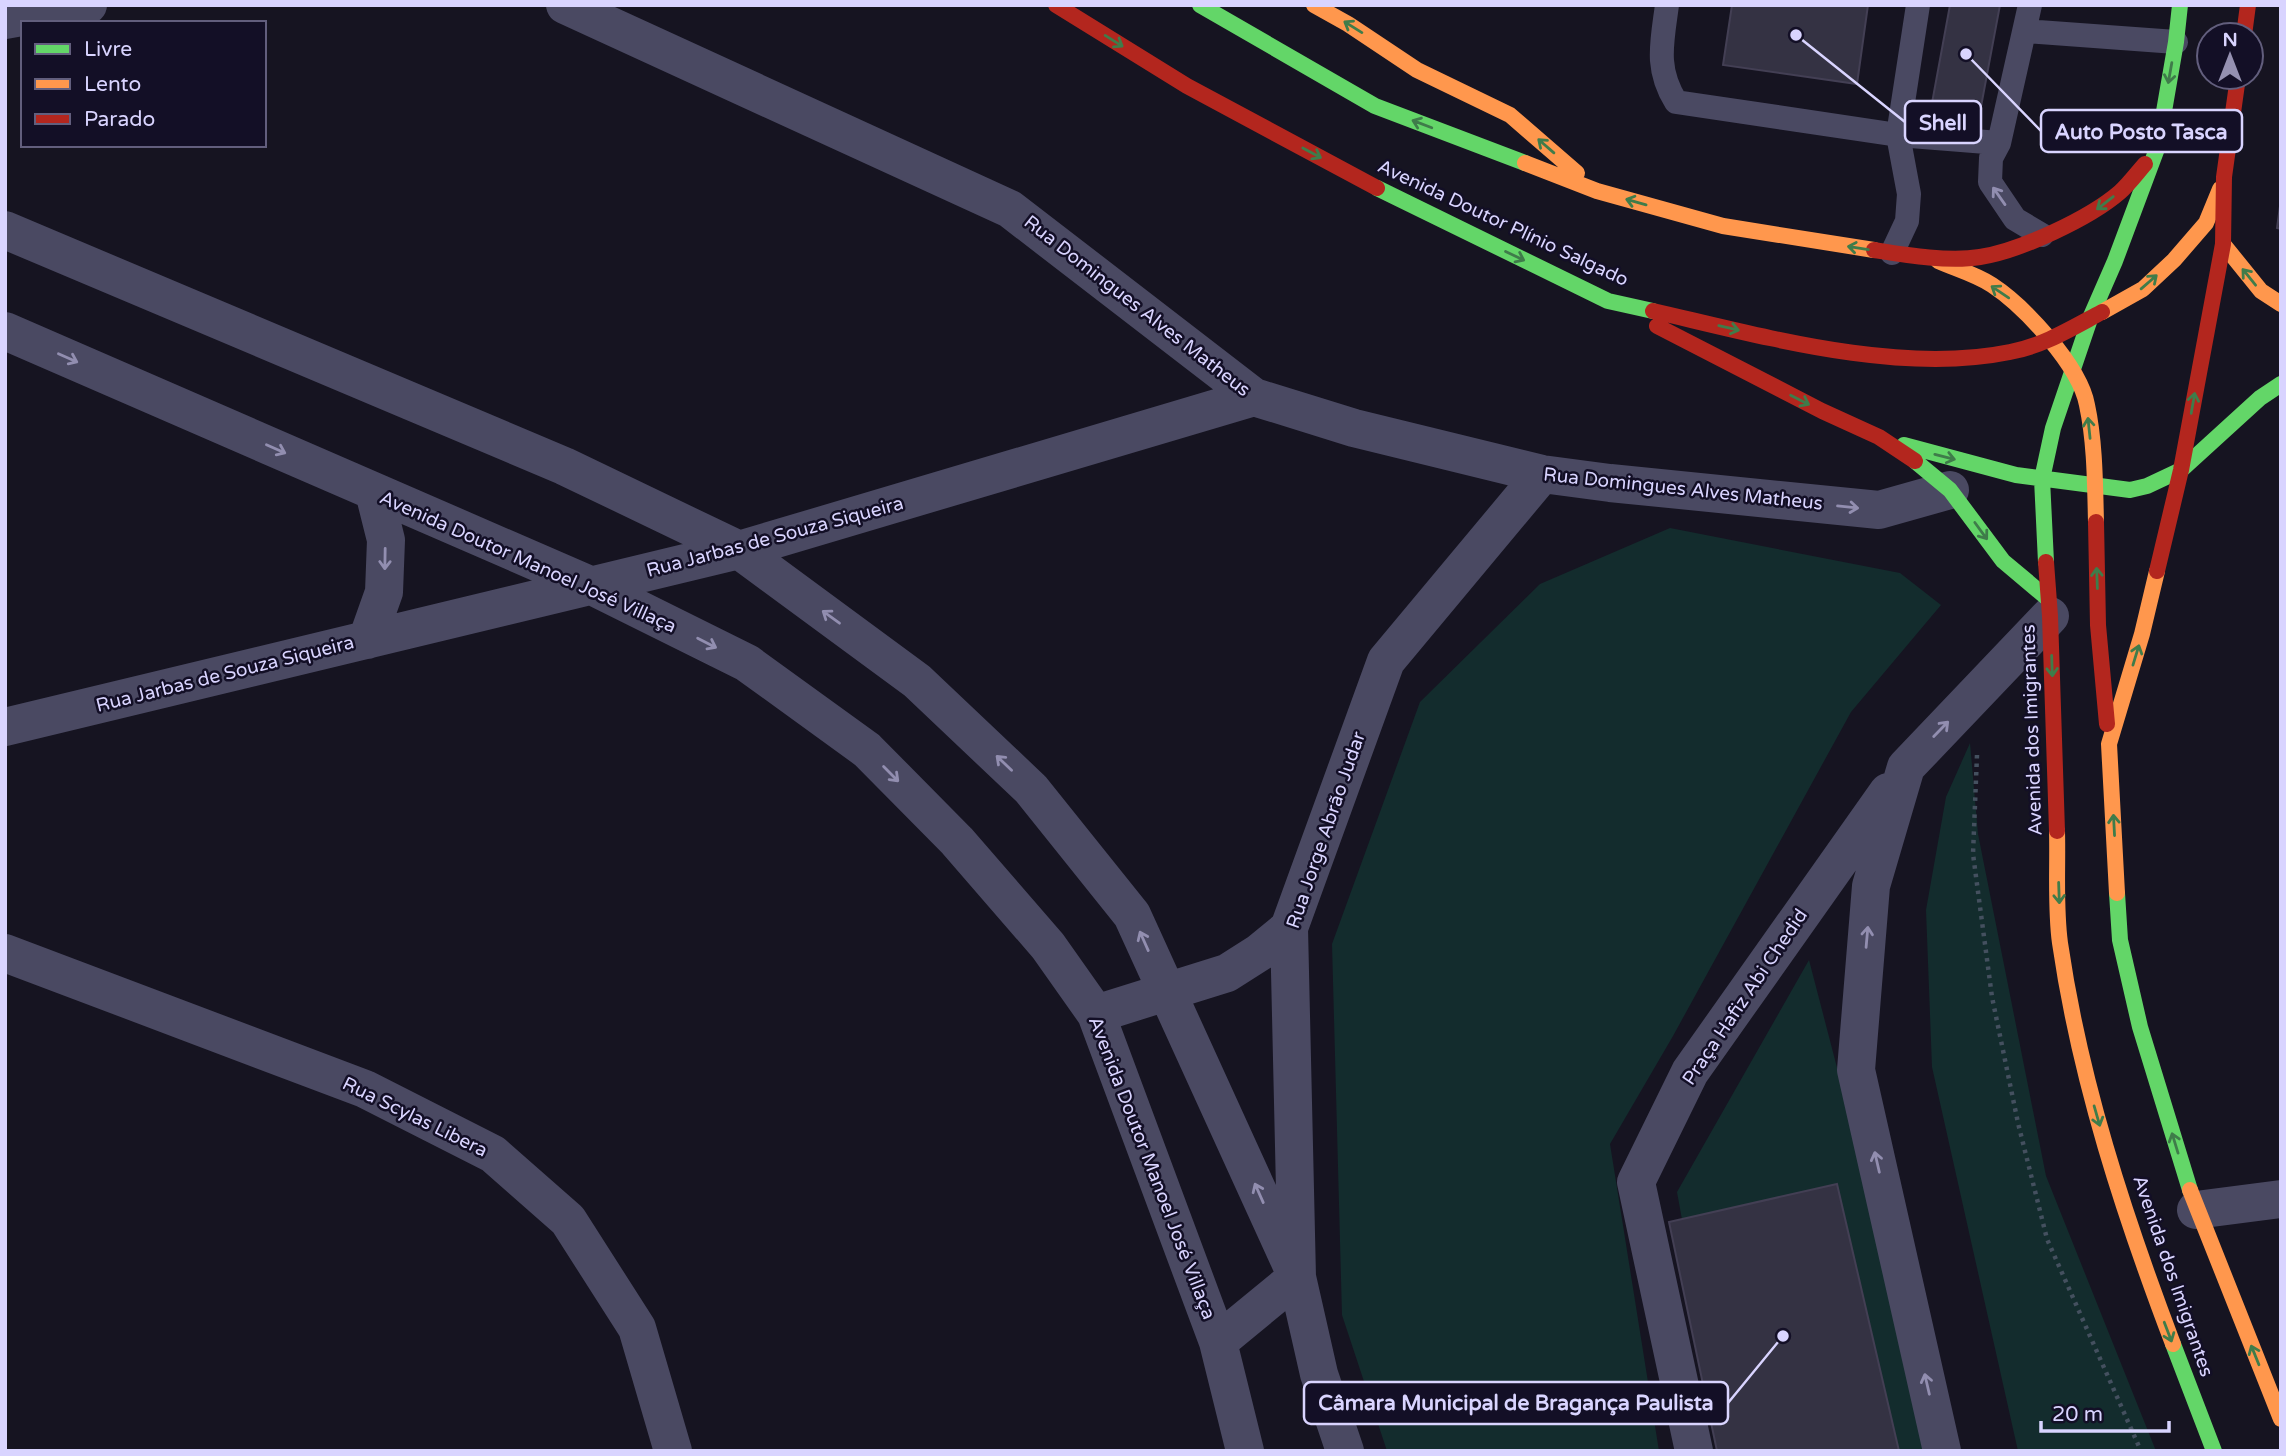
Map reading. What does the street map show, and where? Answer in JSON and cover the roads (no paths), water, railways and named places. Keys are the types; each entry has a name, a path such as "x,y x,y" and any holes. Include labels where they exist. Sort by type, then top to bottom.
{"main road":[{"name":"Avenida Doutor Plínio Salgado","path":"1056,5 1199,92 1375,187 1608,301 1763,336 1873,355 1960,359 2011,352 2049,340 2143,289 2174,260 2206,223 2224,177"},
{"path":"1200,5 1375,106 1597,191 1723,226 1892,253 1926,257 1980,257 2021,245 2091,214 2121,191 2154,155"},
{"path":"1314,5 1417,70 1510,115 1597,191"},
{"name":"Avenida dos Imigrantes","path":"2180,5 2158,146 2115,261 2091,316 2053,428 2042,479 2060,941 2085,1072 2142,1262 2214,1451"},
{"path":"2109,744 2143,634 2180,470 2222,244 2224,177 2236,91"},
{"path":"2222,244 2261,291 2281,304"},
{"path":"1926,257 1980,278 2012,300 2049,340 2083,391 2087,403 2095,486 2098,625 2109,744 2120,940 2140,1027 2196,1210 2281,1419"},
{"path":"1608,301 1879,438 1919,463 1950,490 2003,561 2049,607"},
{"path":"1879,438 1924,452 2042,479 2130,490 2147,486 2180,470 2260,398 2281,384"}],"street":[{"path":"5,20 88,5"},
{"name":"Rua Domingues Alves Matheus","path":"565,5 1010,209 1254,397 1354,428 1542,474 1609,484 1879,510 1950,490"},
{"path":"5,230 564,466 739,550 917,681 1031,789 1132,915 1297,1277 1218,1342"},
{"name":"Avenida Doutor Manoel José Villaça","path":"5,331 592,586 747,663 867,750 975,862 1048,946 1096,1014 1218,1342 1245,1451"},
{"name":"Rua Jarbas de Souza Siqueira","path":"5,727 739,550 1254,397"},
{"name":"Rua Jorge Abrão Judar","path":"1345,1451 1320,1374 1297,1277 1289,928 1386,661 1542,474"},
{"path":"367,640 384,592 386,540 374,492"},
{"name":"Praça Hafiz Abi Chedid","path":"1694,1451 1636,1182 1690,1072 1906,767 2049,607"},
{"name":"Praça Hafiz Abi Chedid","path":"1906,767 1871,886 1856,1070 1942,1451"},
{"path":"1096,1014 1227,973 1260,952 1289,928"},
{"name":"Rua Scylas Libera","path":"5,953 365,1089 492,1154 568,1220 637,1328 673,1451"},
{"path":"2196,1210 2281,1199"}],"lane":[{"path":"1667,5 1661,65 1665,85 1676,102 1898,135 1999,143"},
{"path":"1892,253 1907,220 1909,194 1898,135 1918,5"},
{"path":"2031,5 1999,143 1991,158 1990,182 2015,219 2042,235"},
{"path":"2025,31 2176,42"}],"place":[{"name":"Shell","path":"1796,35"},
{"name":"Auto Posto Tasca","path":"1966,54"},
{"name":"Câmara Municipal de Bragança Paulista","path":"1783,1336"}]}
